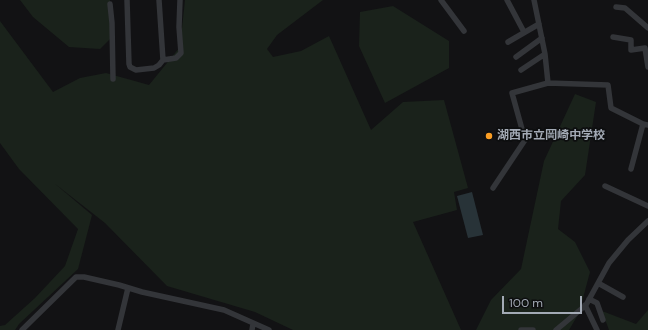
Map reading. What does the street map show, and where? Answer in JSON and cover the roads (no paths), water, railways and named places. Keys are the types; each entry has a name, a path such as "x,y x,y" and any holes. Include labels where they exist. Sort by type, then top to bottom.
{"street":[{"path":"126,0 129,64 130,68 136,70 154,68 163,60 159,0"},
{"path":"163,60 176,58 181,53 179,27 180,0"},
{"path":"441,0 464,32"},
{"path":"507,0 524,32"},
{"path":"534,0 545,54 548,82"},
{"path":"110,4 112,23 113,79"},
{"path":"616,7 625,8 648,28"},
{"path":"508,42 539,24"},
{"path":"613,37 631,40 631,50 647,48 648,67"},
{"path":"516,57 542,38"},
{"path":"521,70 545,54"},
{"path":"493,188 525,140 512,93 548,82 608,84 611,108 646,124 632,169"},
{"path":"605,186 648,206"},
{"path":"556,330 585,305 609,263 628,240 648,221"},
{"path":"22,330 76,277 224,310 269,330"},
{"path":"598,283 623,297"},
{"path":"118,330 128,288"},
{"path":"589,299 597,303 603,320"},
{"path":"585,305 597,330"},
{"path":"252,330 253,324"},
{"path":"521,330 533,330"}],"place":[{"name":"湖西市立岡崎中学校","path":"489,136"}]}
